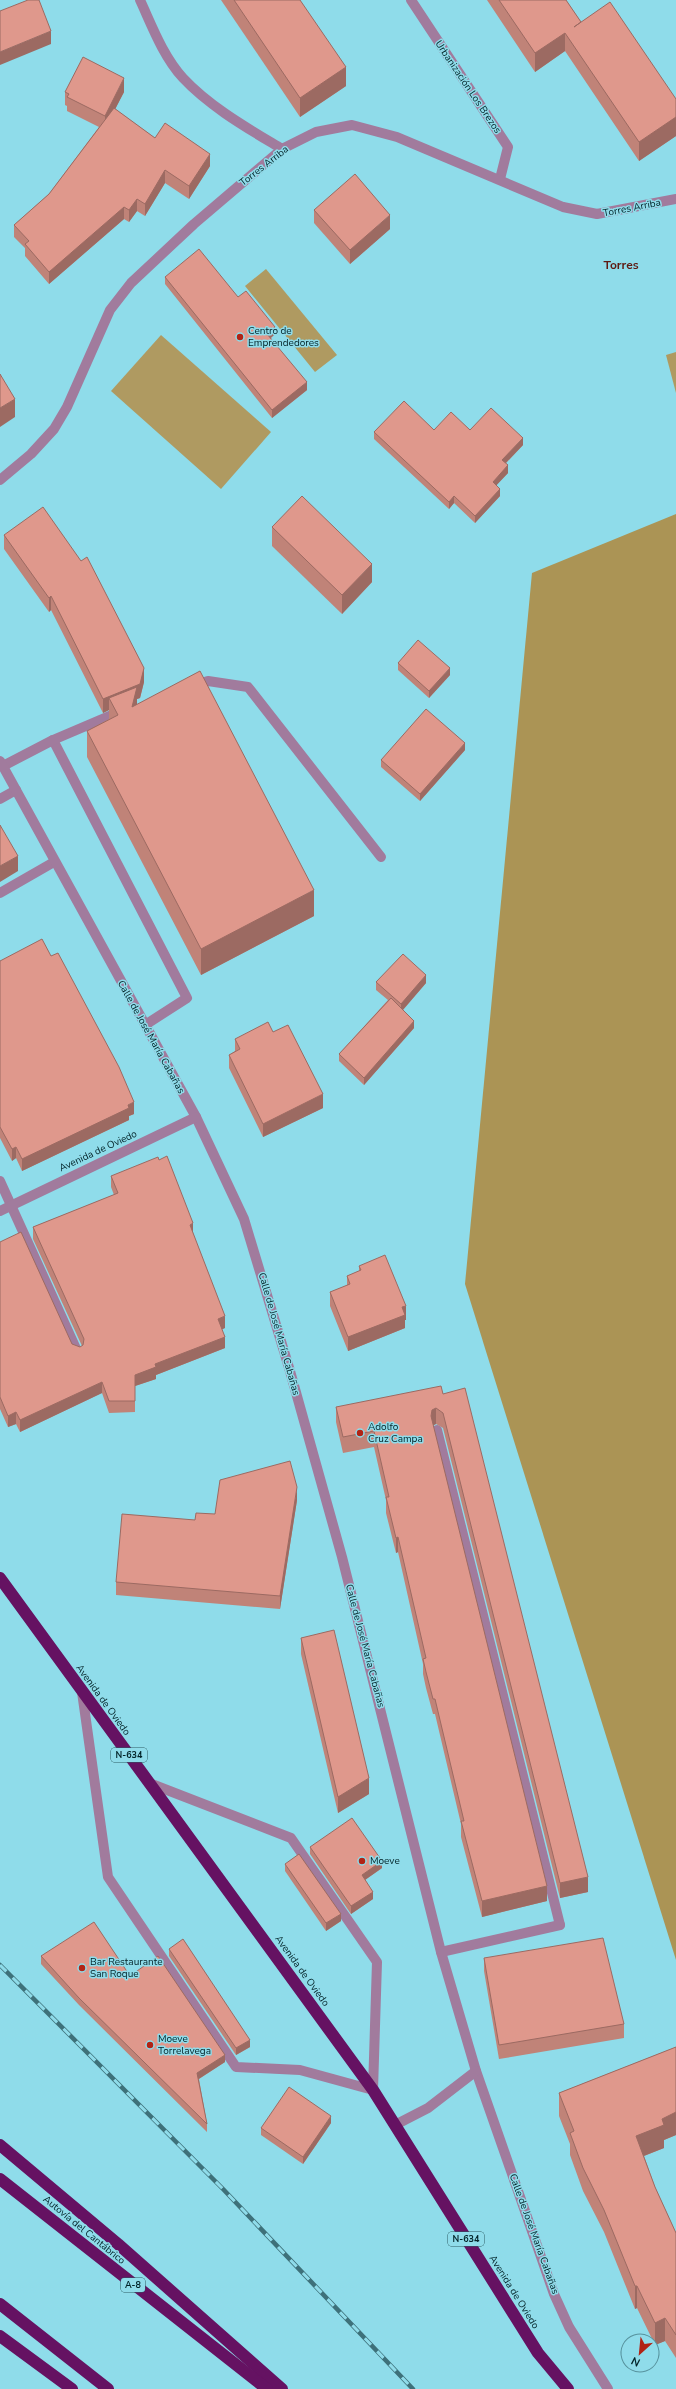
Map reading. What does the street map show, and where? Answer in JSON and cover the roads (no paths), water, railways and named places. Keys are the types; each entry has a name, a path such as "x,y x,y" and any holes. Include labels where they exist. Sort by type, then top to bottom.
{"highway":[{"name":"Avenida de Oviedo","path":"0,1578 373,2090 538,2353 568,2389"},
{"path":"0,2146 118,2244 282,2389"},
{"name":"Autovía del Cantábrico","path":"0,2179 267,2389"},
{"path":"0,2304 108,2389"},
{"path":"0,2336 72,2389"}],"street":[{"path":"140,0 167,56 183,78 209,100 282,149"},
{"name":"Urbanización Los Brezos","path":"411,0 508,147 500,179"},
{"name":"Torres Arriba","path":"0,480 30,454 60,420 110,310 131,283 194,224 282,149 316,132 352,125 397,137 500,179 563,207 596,214 676,199"},
{"path":"181,689 208,681 248,687 381,857"},
{"path":"1,763 131,707"},
{"path":"53,740 187,998 145,1025"},
{"name":"Calle de José María Cabañas","path":"1,763 54,862 196,1117 244,1219 268,1296 342,1557 441,1952 476,2071 554,2294 569,2327 608,2389"},
{"path":"0,799 16,790"},
{"path":"0,893 54,862"},
{"name":"Avenida de Oviedo","path":"0,1211 196,1117"},
{"path":"0,1181 78,1353"},
{"path":"438,1430 560,1926 441,1952"},
{"path":"82,1692 108,1877 236,2067 300,2070 373,2090 377,1962 290,1838 149,1783"},
{"path":"395,2125 428,2108 476,2071"}],"railway":[{"path":"0,1965 223,2189 413,2389"}],"place":[{"name":"Centro de Emprendedores","path":"240,337"},
{"name":"Adolfo Cruz Campa","path":"360,1433"},
{"name":"Moeve","path":"362,1861"},
{"name":"Bar Restaurante San Roque","path":"82,1968"},
{"name":"Moeve Torrelavega","path":"150,2045"}],"district":[{"name":"Torres","path":"621,265"}]}
